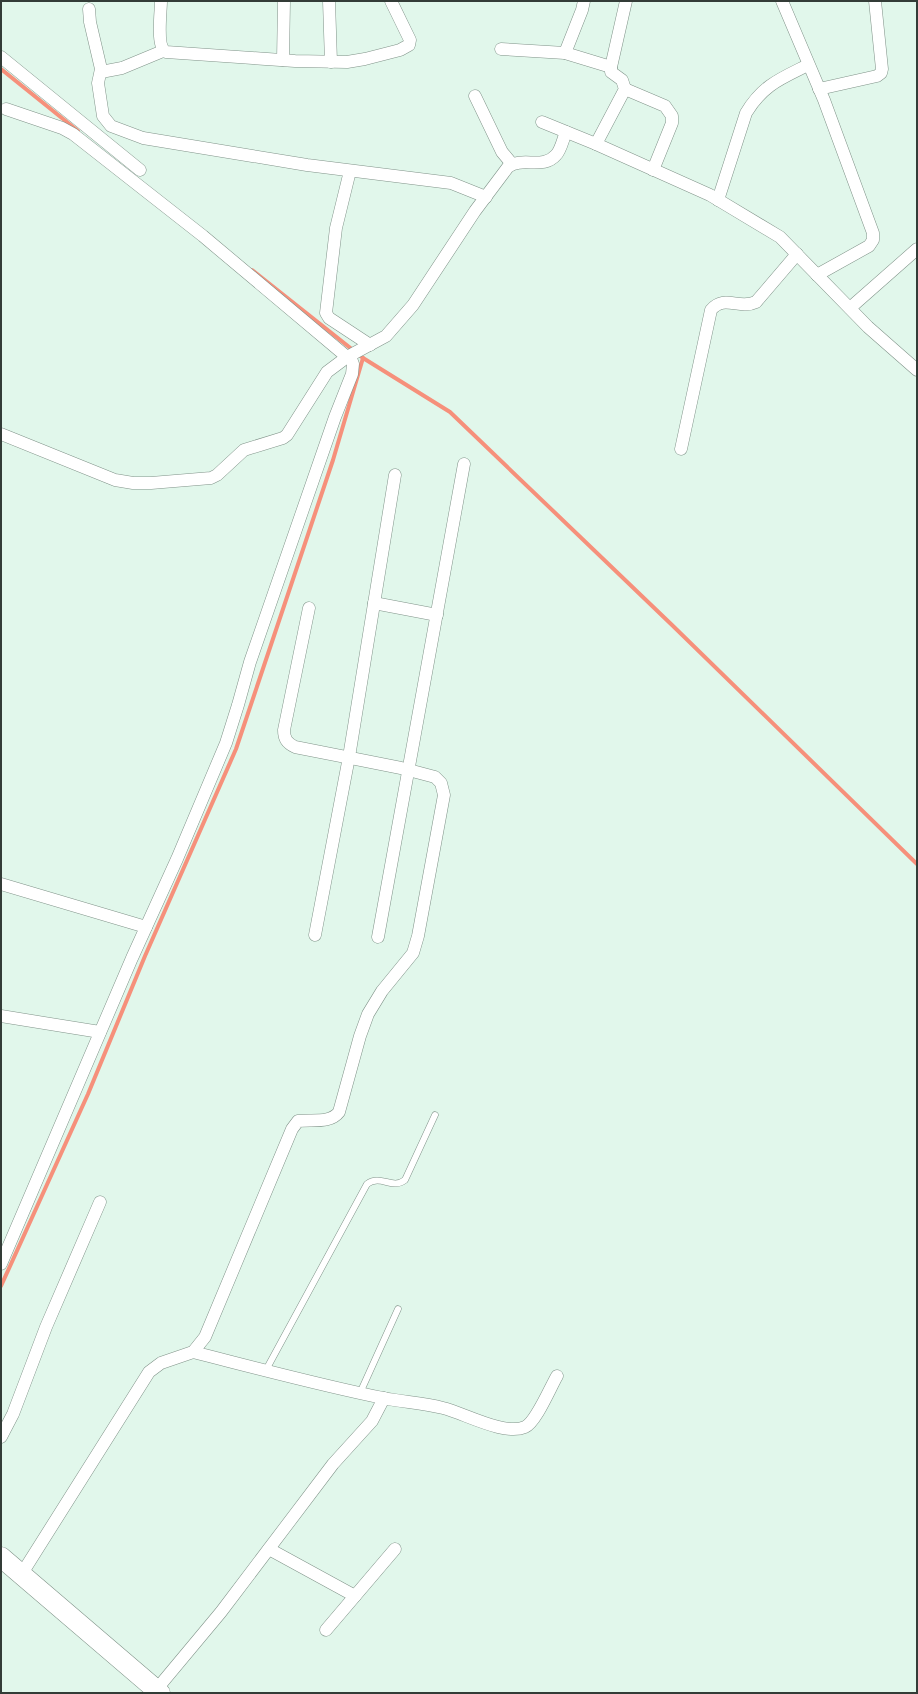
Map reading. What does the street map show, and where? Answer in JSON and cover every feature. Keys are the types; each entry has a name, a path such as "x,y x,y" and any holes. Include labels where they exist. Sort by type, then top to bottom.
{"main road":[{"path":"1,1557 158,1691"}],"street":[{"path":"161,1 160,40 163,50"},
{"path":"283,60 284,1"},
{"path":"329,1 331,62"},
{"path":"100,72 122,68 163,50 166,52 183,54 283,60 346,62 365,59 400,50 409,45 410,40 391,1"},
{"path":"565,53 582,10 584,1"},
{"path":"596,144 625,89 622,80 611,72 611,67 626,1"},
{"path":"782,1 819,89 874,233 873,240 869,246 817,275"},
{"path":"819,89 877,76 881,73 882,69 874,1"},
{"path":"89,9 90,22 100,62 99,88 103,116 107,123 111,126 143,138 307,165 451,184 486,196"},
{"path":"501,49 565,53 611,67"},
{"path":"1,57 90,138 203,236 356,352"},
{"path":"718,200 746,113 753,102 769,85 808,65"},
{"path":"625,89 665,106 672,116 672,123 654,170"},
{"path":"475,96 502,152 512,164"},
{"path":"6,109 62,128 73,134 90,138 140,170"},
{"path":"542,122 596,144 718,200 780,237 868,327 917,370"},
{"path":"90,138 107,123"},
{"path":"1,434 115,480 133,483 205,479 217,475 244,450 283,438 287,435 327,372 356,352 386,336 413,305 446,253 508,167 512,164 542,163 551,160 557,154 566,132"},
{"path":"350,171 336,228 326,313 356,352"},
{"path":"850,308 916,251"},
{"path":"681,449 711,310 715,304 722,301 750,304 756,302 797,254"},
{"path":"1,1264 226,743 250,662 335,417 352,374 356,352"},
{"path":"378,937 464,464"},
{"path":"315,935 349,757 395,475"},
{"path":"374,603 437,615"},
{"path":"193,1352 204,1337 292,1129 298,1121 328,1120 335,1117 339,1112 360,1036 368,1014 382,991 413,953 418,936 444,795 441,783 434,777 349,757 295,747 284,737 284,730 309,608"},
{"path":"1,884 146,926"},
{"path":"1,1016 100,1032"},
{"path":"1,1437 13,1414 46,1327 100,1202"},
{"path":"21,1575 149,1372 161,1363 193,1352 360,1393 443,1408 505,1428 520,1428 526,1426 534,1417 556,1376"},
{"path":"158,1691 221,1612 333,1464 372,1421 384,1398"},
{"path":"269,1549 355,1596"},
{"path":"326,1630 395,1549"}],"lane":[{"path":"266,1370 366,1184 372,1180 396,1184 405,1180 435,1115"},
{"path":"360,1393 398,1309"}],"waterway":[{"path":"1,69 78,131"},
{"path":"252,270 363,358 450,412 672,625 917,864"},
{"path":"1,1286 88,1094 145,956 236,749 333,460 363,358"}]}
